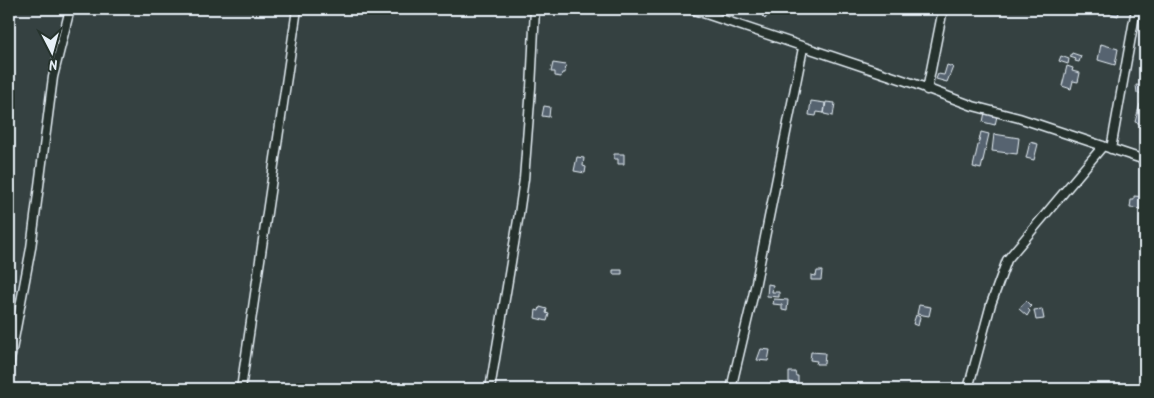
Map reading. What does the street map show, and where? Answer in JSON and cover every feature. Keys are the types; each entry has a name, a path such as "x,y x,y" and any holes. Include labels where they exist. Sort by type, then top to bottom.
{"street":[{"path":"9,366 29,262 54,77 70,9"},
{"path":"241,389 297,9"},
{"path":"490,389 520,214 531,88 535,9"},
{"path":"691,9 718,13 803,48 915,84 973,106 1019,118 1145,160"},
{"path":"927,90 943,9"},
{"path":"968,389 999,278 1006,260 1107,148 1136,9"},
{"path":"731,389 754,292 803,48"}],"building":[{"path":"766,9 770,11 765,19 762,16"},
{"path":"1096,9 1120,9 1118,16"},
{"path":"1101,44 1118,49 1115,65 1098,60"},
{"path":"1072,53 1081,56 1079,62 1070,57"},
{"path":"1061,56 1069,59 1068,64 1059,61"},
{"path":"553,63 566,65 565,73 562,73 561,77 555,76 555,72 551,72"},
{"path":"947,65 953,67 947,82 936,79 938,74 944,75"},
{"path":"1067,66 1073,68 1072,71 1080,73 1078,82 1073,81 1071,89 1062,86"},
{"path":"1136,85 1145,86 1145,94 1137,93"},
{"path":"811,101 825,103 824,113 817,112 816,116 809,115"},
{"path":"826,102 835,103 833,116 824,114"},
{"path":"1140,104 1145,106 1145,125 1135,122"},
{"path":"544,106 550,107 549,117 542,116"},
{"path":"985,112 997,116 995,125 983,122"},
{"path":"981,132 989,134 981,169 973,167"},
{"path":"994,134 1019,138 1017,154 992,151"},
{"path":"1030,142 1038,144 1034,160 1026,158"},
{"path":"614,154 624,154 624,164 618,164 618,159 614,159"},
{"path":"577,157 584,158 583,166 586,167 585,173 574,171"},
{"path":"1134,196 1145,197 1144,209 1130,208 1131,200 1134,200"},
{"path":"613,270 622,270 622,274 613,274"},
{"path":"817,271 822,271 821,280 811,280 811,275 816,276"},
{"path":"768,284 773,285 772,292 779,292 779,297 767,296"},
{"path":"774,299 788,300 787,311 782,310 782,305 773,304"},
{"path":"1026,301 1031,306 1028,309 1030,311 1027,316 1019,309"},
{"path":"919,305 931,307 929,316 917,314"},
{"path":"540,307 547,309 546,313 549,314 547,321 535,318 536,310 539,311"},
{"path":"1042,309 1044,319 1036,320 1034,310"},
{"path":"916,315 920,317 918,326 913,324"},
{"path":"761,349 770,350 768,361 757,360"},
{"path":"811,352 825,353 824,364 816,364 817,361 810,360"},
{"path":"789,372 795,372 796,376 798,376 798,383 789,383"}]}
